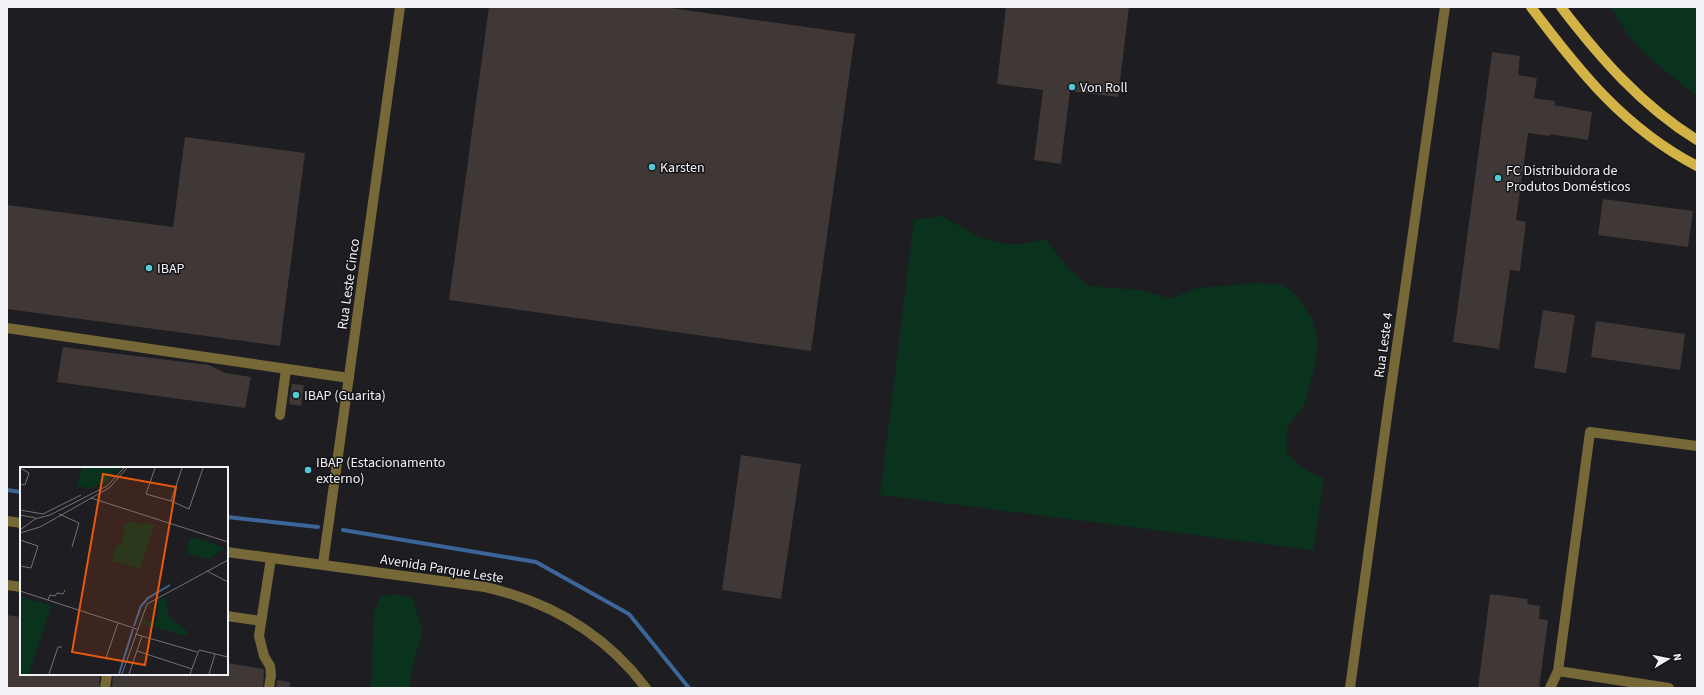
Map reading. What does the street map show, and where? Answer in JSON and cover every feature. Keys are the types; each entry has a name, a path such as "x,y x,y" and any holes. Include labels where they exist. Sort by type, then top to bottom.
{"main road":[{"path":"1531,7 1585,77 1615,108 1639,129 1666,148 1697,166"},
{"path":"1561,7 1600,56 1642,100 1697,140"}],"street":[{"name":"Rua Leste Cinco","path":"323,564 400,7"},
{"name":"Rua Leste 4","path":"1350,688 1445,7"},
{"path":"7,328 349,378"},
{"path":"280,414 286,369"},
{"path":"1550,688 1558,671 1590,432 1697,446"},
{"path":"7,521 20,523"},
{"name":"Avenida Parque Leste","path":"228,552 323,564 485,587 503,591 541,604 568,618 613,652 635,674 646,688"},
{"path":"269,688 271,675 270,666 261,646 259,636 270,558"},
{"path":"7,585 20,587"},
{"path":"228,616 260,621"},
{"path":"1558,671 1669,688"},
{"path":"105,688 106,675"}],"green space":[{"path":"1610,7 1697,7 1697,96 1657,64 1631,39"},
{"path":"942,216 981,238 1007,244 1021,244 1046,239 1066,266 1088,286 1142,290 1170,299 1197,288 1258,283 1284,285 1297,296 1313,321 1318,343 1315,366 1304,405 1287,428 1287,453 1301,467 1324,479 1313,550 880,495 914,220"},
{"path":"394,594 412,598 423,631 413,663 410,688 371,688 374,612 380,597"}],"building":[{"name":"Karsten","path":"489,7 664,7 855,34 811,351 449,300"},
{"name":"Von Roll","path":"1006,7 1129,7 1118,97 1070,91 1061,164 1034,160 1043,90 997,84"},
{"name":"FC Distribuidora de Produtos Domésticos","path":"1492,52 1520,56 1518,75 1537,78 1534,98 1555,101 1554,105 1592,112 1588,140 1550,134 1550,136 1528,133 1516,220 1526,222 1520,271 1510,270 1499,349 1453,342"},
{"name":"IBAP","path":"185,137 305,153 280,346 7,309 7,205 173,227"},
{"path":"1603,199 1693,211 1688,247 1598,235"},
{"path":"1543,310 1575,315 1566,373 1534,368"},
{"path":"1596,321 1685,334 1680,370 1591,357"},
{"path":"63,347 209,365 225,373 251,377 245,408 57,382"},
{"name":"IBAP (Guarita)","path":"292,384 304,385 301,406 289,404"},
{"path":"741,455 801,464 781,599 722,590"},
{"path":"1490,594 1528,599 1527,604 1540,606 1539,619 1548,620 1539,688 1478,688"},
{"path":"7,615 20,617 20,675 100,675 99,688 7,688"},
{"path":"228,663 264,669 263,688 112,688 113,675 228,675"},
{"path":"277,680 290,682 290,688 276,688"}],"waterway":[{"path":"7,490 20,492"},
{"path":"228,517 318,527"},
{"path":"343,530 536,562 629,614 689,688"}],"place":[{"name":"Von Roll","path":"1072,87"},
{"name":"Karsten","path":"652,167"},
{"name":"FC Distribuidora de Produtos Domésticos","path":"1498,178"},
{"name":"IBAP","path":"149,268"},
{"name":"IBAP (Guarita)","path":"296,395"},
{"name":"IBAP (Estacionamento externo)","path":"308,470"}]}
